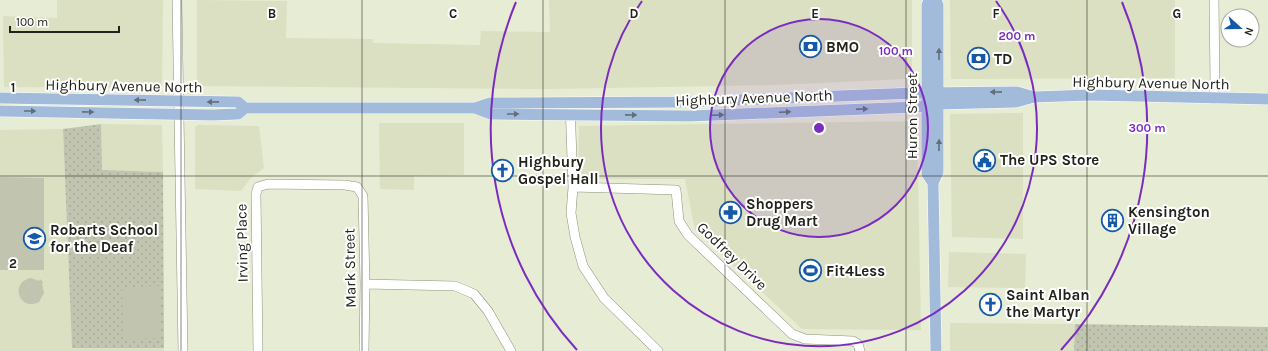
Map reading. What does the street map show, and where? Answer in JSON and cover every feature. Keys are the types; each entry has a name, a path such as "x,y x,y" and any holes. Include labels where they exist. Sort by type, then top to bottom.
{"main road":[{"name":"Huron Street","path":"929,0 927,5 927,174 933,183"},
{"name":"Huron Street","path":"936,0 938,5 939,99 938,172 933,183 936,351"},
{"name":"Highbury Avenue North","path":"0,98 238,102 245,108 475,108 491,114 689,102 927,93 939,99 1016,102 1034,98 1090,95 1214,99 1268,99"},
{"name":"Highbury Avenue North","path":"570,109 690,116 926,106 939,99"},
{"name":"Highbury Avenue North","path":"0,111 238,114 245,108"}],"street":[{"path":"177,0 183,351"},
{"path":"1214,0 1214,99"},
{"path":"570,109 572,187 571,213 575,237 583,266 604,298 658,351"},
{"name":"Irving Place","path":"258,351 256,194 258,187 268,184 345,185 357,187"},
{"name":"Mark Street","path":"357,187 363,196 365,284 364,351"},
{"name":"Godfrey Drive","path":"572,187 676,190 679,221 688,235 792,334 805,339 853,341 858,344 860,351"},
{"path":"365,284 455,286 474,294 488,311 511,351"}],"shaded area":[{"path":"57,0 163,0 162,88 4,87 3,16 57,18"},
{"path":"197,0 287,1 286,38 373,39 373,43 480,45 481,31 550,32 549,0 912,0 912,71 907,79 778,85 547,89 197,86"},
{"path":"950,0 1175,0 1175,78 951,79"},
{"path":"1023,113 1023,239 952,237 950,114"},
{"path":"917,121 921,330 802,329 695,230 685,179 578,179 579,126"},
{"path":"379,123 464,123 464,175 414,176 414,190 380,189"},
{"path":"101,124 162,125 163,172 102,170"},
{"path":"101,124 102,170 163,172 164,348 72,348 63,129"},
{"path":"198,125 259,126 264,168 250,179 241,191 195,189 195,127"},
{"name":"Robarts School for the Deaf","path":"63,129 72,348 164,348 164,351 0,351 0,130"},
{"path":"0,177 44,178 44,270 0,270"},
{"path":"949,252 1026,254 1025,288 948,287"},
{"path":"31,278 39,281 40,279 43,282 44,293 39,302 32,304 26,303 19,295 20,285 24,281"},
{"path":"160,286 161,338 123,339 122,287"},
{"path":"950,323 1075,324 1074,351 950,351"},
{"path":"1075,324 1268,327 1268,351 1074,351"}],"place":[{"name":"BMO","path":"810,47"},
{"name":"TD","path":"979,59"},
{"name":"The UPS Store","path":"984,160"},
{"name":"Highbury Gospel Hall","path":"503,171"},
{"name":"Shoppers Drug Mart","path":"730,213"},
{"name":"Kensington Village","path":"1112,221"},
{"name":"Robarts School for the Deaf","path":"34,239"},
{"name":"Fit4Less","path":"811,271"},
{"name":"Saint Alban the Martyr","path":"990,304"}]}
